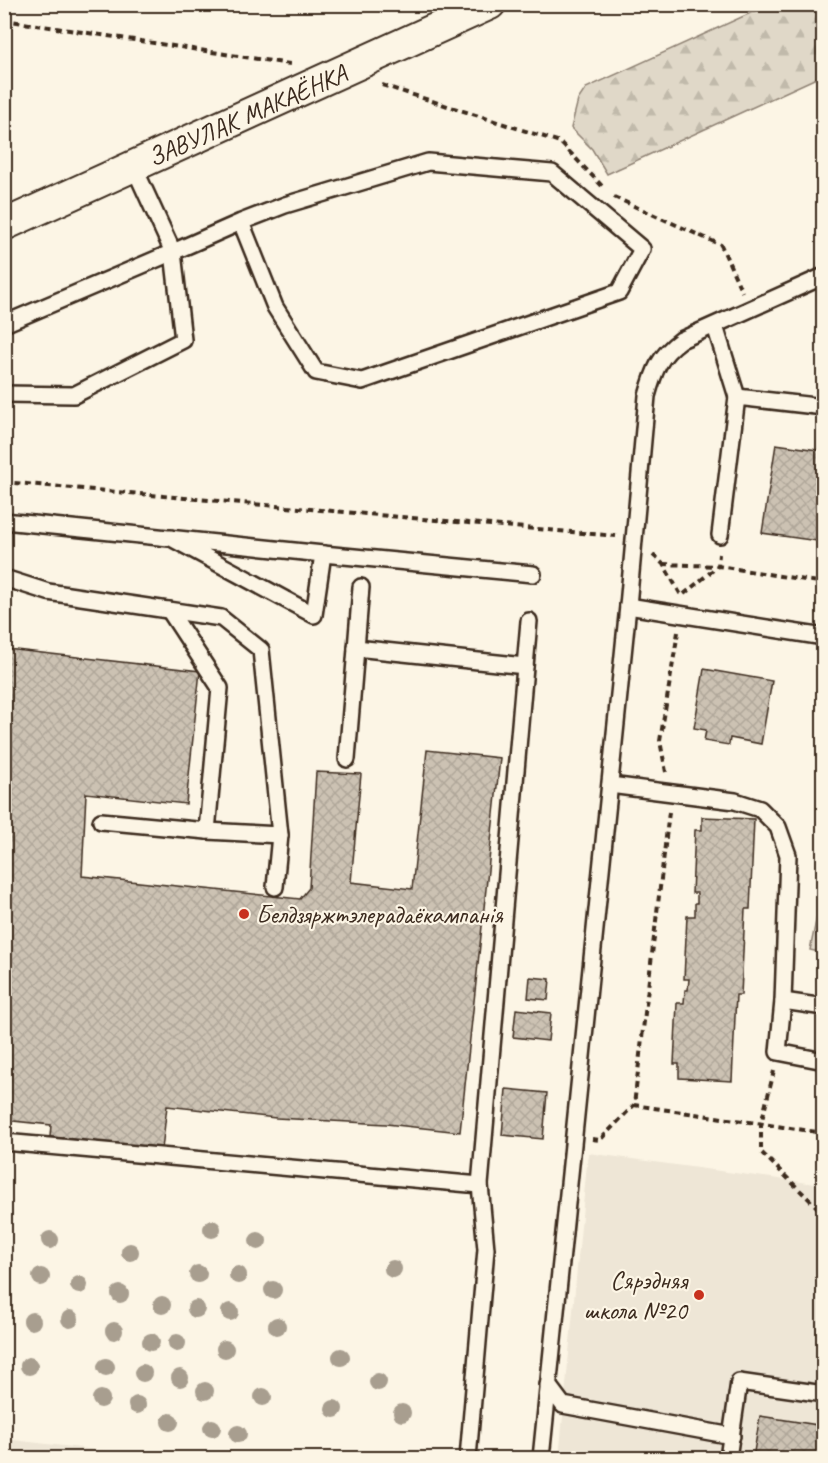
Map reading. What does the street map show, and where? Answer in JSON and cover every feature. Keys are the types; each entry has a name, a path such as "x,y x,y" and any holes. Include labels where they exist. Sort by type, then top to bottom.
{"street":[{"name":"ЗАВУЛАК МАКАЁНКА","path":"4,225 490,4"}],"lane":[{"path":"4,324 241,222 428,162 552,174 642,249 619,292 362,381 316,372 275,306 241,222"},
{"path":"4,394 74,396 183,340 173,252 134,166"},
{"path":"541,1458 628,606 647,396 654,372 667,350 681,340 824,276"},
{"path":"715,326 737,397 720,535"},
{"path":"737,397 824,408"},
{"path":"4,521 533,574"},
{"path":"171,538 314,615 323,554"},
{"path":"4,578 48,592 221,618 261,650 280,835 275,887"},
{"path":"347,759 361,587"},
{"path":"628,606 824,637"},
{"path":"169,610 220,688 207,831"},
{"path":"468,1458 486,1249 480,1185 529,621"},
{"path":"356,648 525,666"},
{"path":"610,785 735,801 760,809 778,827 788,855 783,1001 778,1052 824,1061"},
{"path":"101,821 280,835"},
{"path":"783,1001 824,1007"},
{"path":"4,1142 480,1185"},
{"path":"728,1458 739,1382 824,1394"},
{"path":"548,1384 563,1405 732,1436"}],"path":[{"path":"4,20 296,65"},
{"path":"342,72 560,142 604,188"},
{"path":"612,196 721,245 750,310"},
{"path":"4,482 634,537 663,564 682,596 660,741 671,793 634,1105 600,1140 574,1137"},
{"path":"682,596 718,566 720,535"},
{"path":"663,564 718,566 824,583"},
{"path":"778,1052 761,1124 761,1152 824,1214"},
{"path":"634,1105 824,1133"}],"shaded area":[{"name":"Сярэдняя школа №20","path":"588,1153 823,1185 823,1458 559,1458"},
{"path":"5,1439 147,1456 147,1458 5,1458"}],"green space":[{"path":"768,5 823,5 823,75 607,174 592,149 571,128 578,100 586,88"},
{"path":"823,887 823,953 810,950"}],"building":[{"path":"776,444 824,451 824,542 762,533"},
{"name":"Белдзяржтэлерадаёкампанія","path":"7,649 200,671 186,804 86,793 82,876 300,899 309,888 316,772 361,774 351,882 412,889 427,750 500,758 460,1132 386,1124 276,1118 167,1106 162,1149 50,1137 51,1125 4,1120 4,670"},
{"path":"704,669 772,681 761,744 730,738 729,745 704,741 706,730 694,728"},
{"path":"702,817 754,819 750,909 745,909 741,995 736,995 732,1081 679,1078 679,1064 674,1064 677,1003 684,1003 685,990 688,990 689,979 684,979 687,916 695,916 695,903 697,903 697,893 692,893 695,830 702,830"},
{"path":"530,977 550,979 548,1000 528,998"},
{"path":"516,1009 551,1013 548,1041 513,1037"},
{"path":"506,1089 547,1093 543,1139 502,1135"},
{"path":"760,1416 824,1426 824,1458 753,1458"}],"place":[{"name":"Белдзяржтэлерадаёкампанія","path":"244,914"},
{"name":"Сярэдняя школа №20","path":"699,1295"}]}
